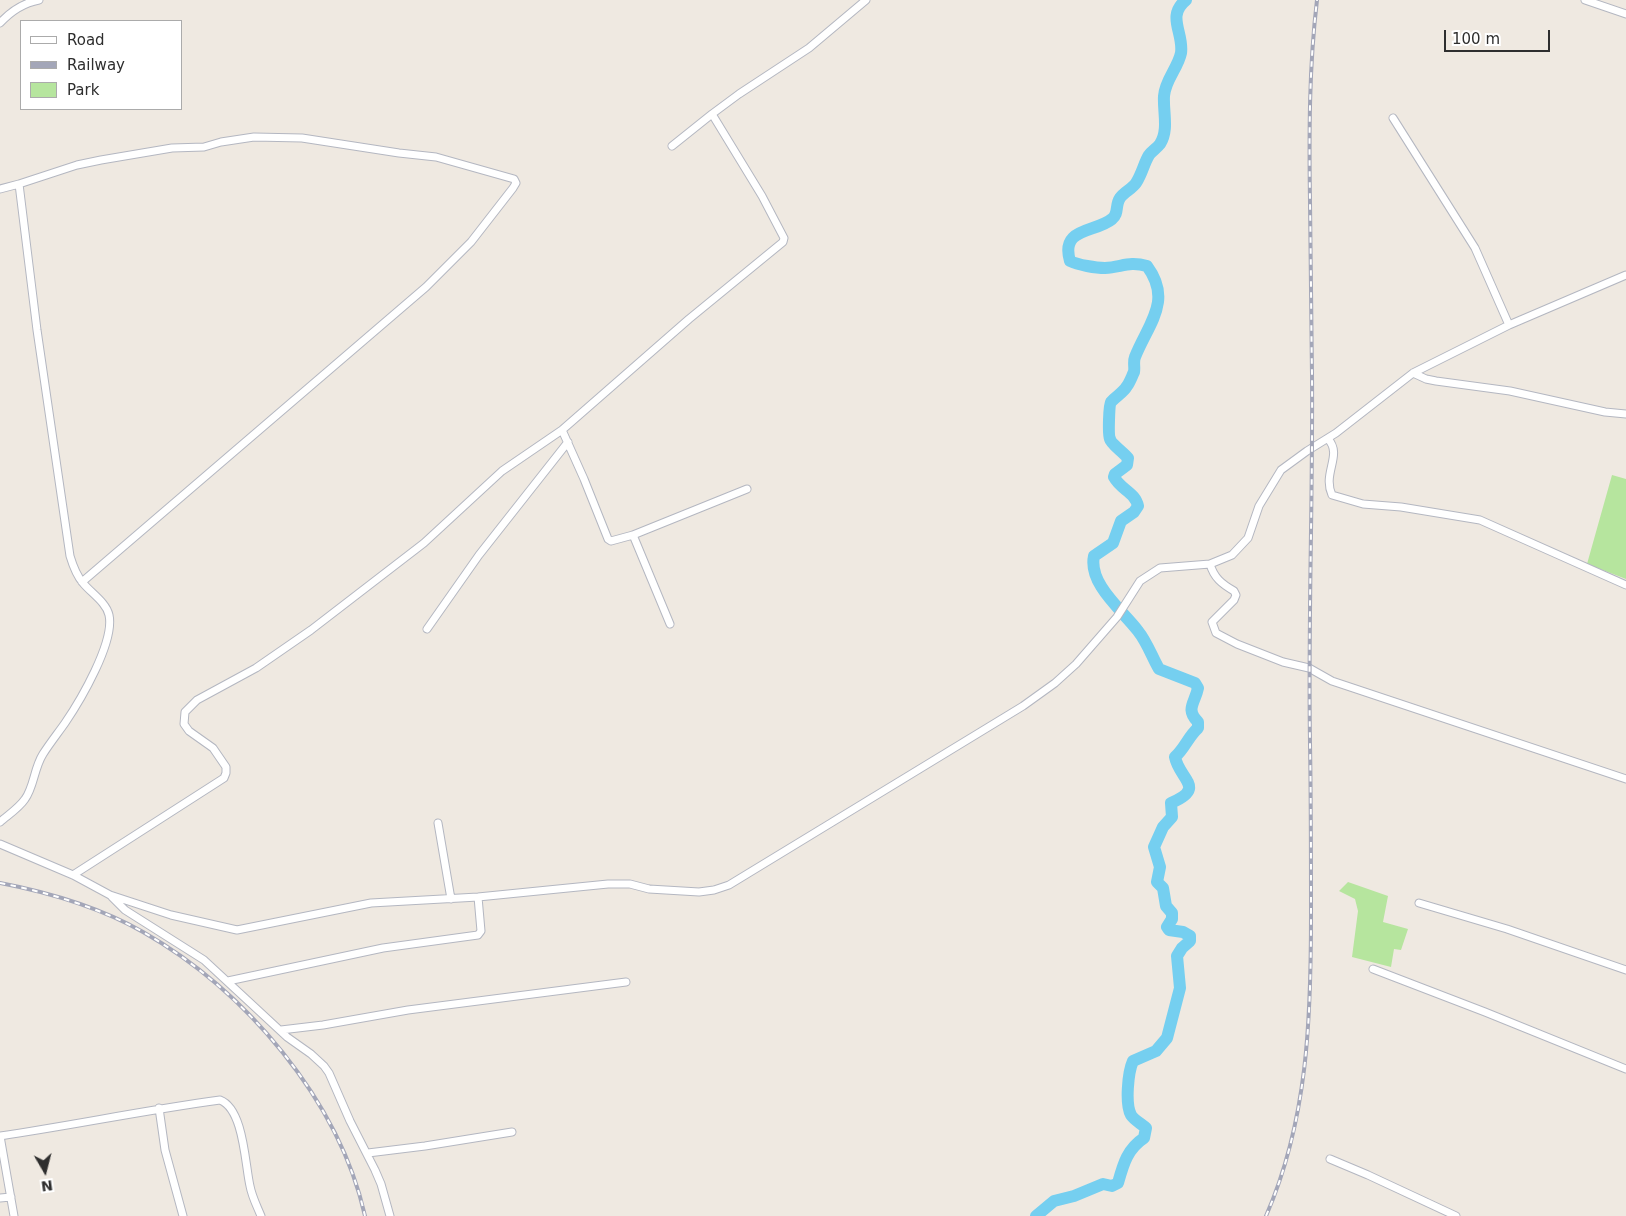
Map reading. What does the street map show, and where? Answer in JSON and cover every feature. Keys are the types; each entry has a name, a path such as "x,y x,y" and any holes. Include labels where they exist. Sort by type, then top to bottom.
{"street":[{"path":"0,22 22,5 39,0"},
{"path":"672,146 712,114 808,48 866,0"},
{"path":"1585,0 1626,14"},
{"path":"73,875 224,778 226,767 213,748 189,731 184,724 185,712 197,700 256,668 311,630 424,543 502,471 562,430 689,319 784,242 784,238 762,196 712,114"},
{"path":"1393,118 1475,248 1509,325"},
{"path":"0,189 101,160 172,148 204,147 221,142 254,137 302,138 390,152 436,157 488,171 515,181 513,188 471,242 426,287 82,582"},
{"path":"0,822 24,801 30,792 36,767 43,754 66,722 91,680 107,638 109,613 82,582 70,556 38,338 19,184"},
{"path":"0,844 73,875 110,895 171,914 237,930 370,903 478,897 608,884 630,884 649,889 683,892 714,890 729,885 1023,706 1076,664 1118,617 1140,581 1160,568 1210,564 1232,555 1248,538 1259,506 1281,470 1307,451 1328,439 1413,373 1509,325 1626,275"},
{"path":"1413,373 1426,379 1451,384 1510,391 1605,412 1626,414"},
{"path":"562,430 608,539 615,541 633,535 747,489"},
{"path":"1328,439 1333,444 1334,451 1328,484 1332,494 1339,498 1364,504 1401,507 1480,520 1626,585"},
{"path":"427,629 478,555 568,442"},
{"path":"633,535 670,624"},
{"path":"1210,564 1216,578 1225,587 1234,591 1236,595 1234,600 1212,622 1216,633 1236,644 1283,662 1309,668 1332,681 1626,779"},
{"path":"438,823 451,899"},
{"path":"110,895 125,910 196,955 228,981 287,1037 311,1054 329,1073 350,1121 368,1153 381,1184 390,1216"},
{"path":"228,981 383,948 478,935 481,931 478,897"},
{"path":"1419,903 1626,970"},
{"path":"1374,969 1626,1068"},
{"path":"280,1030 408,1010 626,982"},
{"path":"14,1216 0,1136 130,1115 159,1108 220,1100 230,1107 237,1122 244,1147 250,1186 261,1216"},
{"path":"159,1108 165,1150 183,1216"},
{"path":"368,1153 512,1132"},
{"path":"1330,1159 1456,1216"},
{"path":"0,1198 11,1197"}],"green space":[{"path":"1612,475 1626,479 1626,579 1587,564"},
{"path":"1348,882 1388,896 1383,922 1408,929 1401,950 1394,949 1391,967 1352,957 1358,911 1355,899 1339,891"}],"waterway":[{"path":"1036,1216 1054,1201 1074,1196 1103,1184 1112,1186 1118,1183 1130,1152 1144,1138 1146,1128 1132,1117 1129,1110 1128,1088 1131,1066 1133,1061 1156,1051 1167,1038 1180,988 1177,956 1190,941 1190,936 1183,932 1169,930 1167,927 1172,919 1172,913 1166,906 1163,888 1157,882 1160,867 1154,847 1163,827 1172,817 1171,803 1182,798 1189,788 1175,757 1198,728 1198,722 1191,709 1198,688 1195,683 1159,669 1141,635 1101,587 1096,577 1094,566 1094,556 1113,543 1121,521 1134,512 1138,506 1134,497 1114,477 1115,474 1127,465 1128,458 1110,439 1110,408 1111,402 1129,383 1134,372 1135,357 1156,312 1158,290 1147,266 1130,264 1105,268 1087,266 1070,261 1068,250 1074,236 1105,223 1114,217 1120,198 1136,183 1149,155 1163,139 1165,127 1165,90 1181,53 1176,19 1177,12 1186,0"}],"railway":[{"path":"1266,1216 1280,1180 1299,1106 1308,1030 1310,992 1312,420 1310,126 1312,50 1317,0"},
{"path":"0,883 36,891 110,915 143,932 181,956 217,985 251,1017 282,1052 310,1090 334,1131 352,1173 365,1216"}]}
